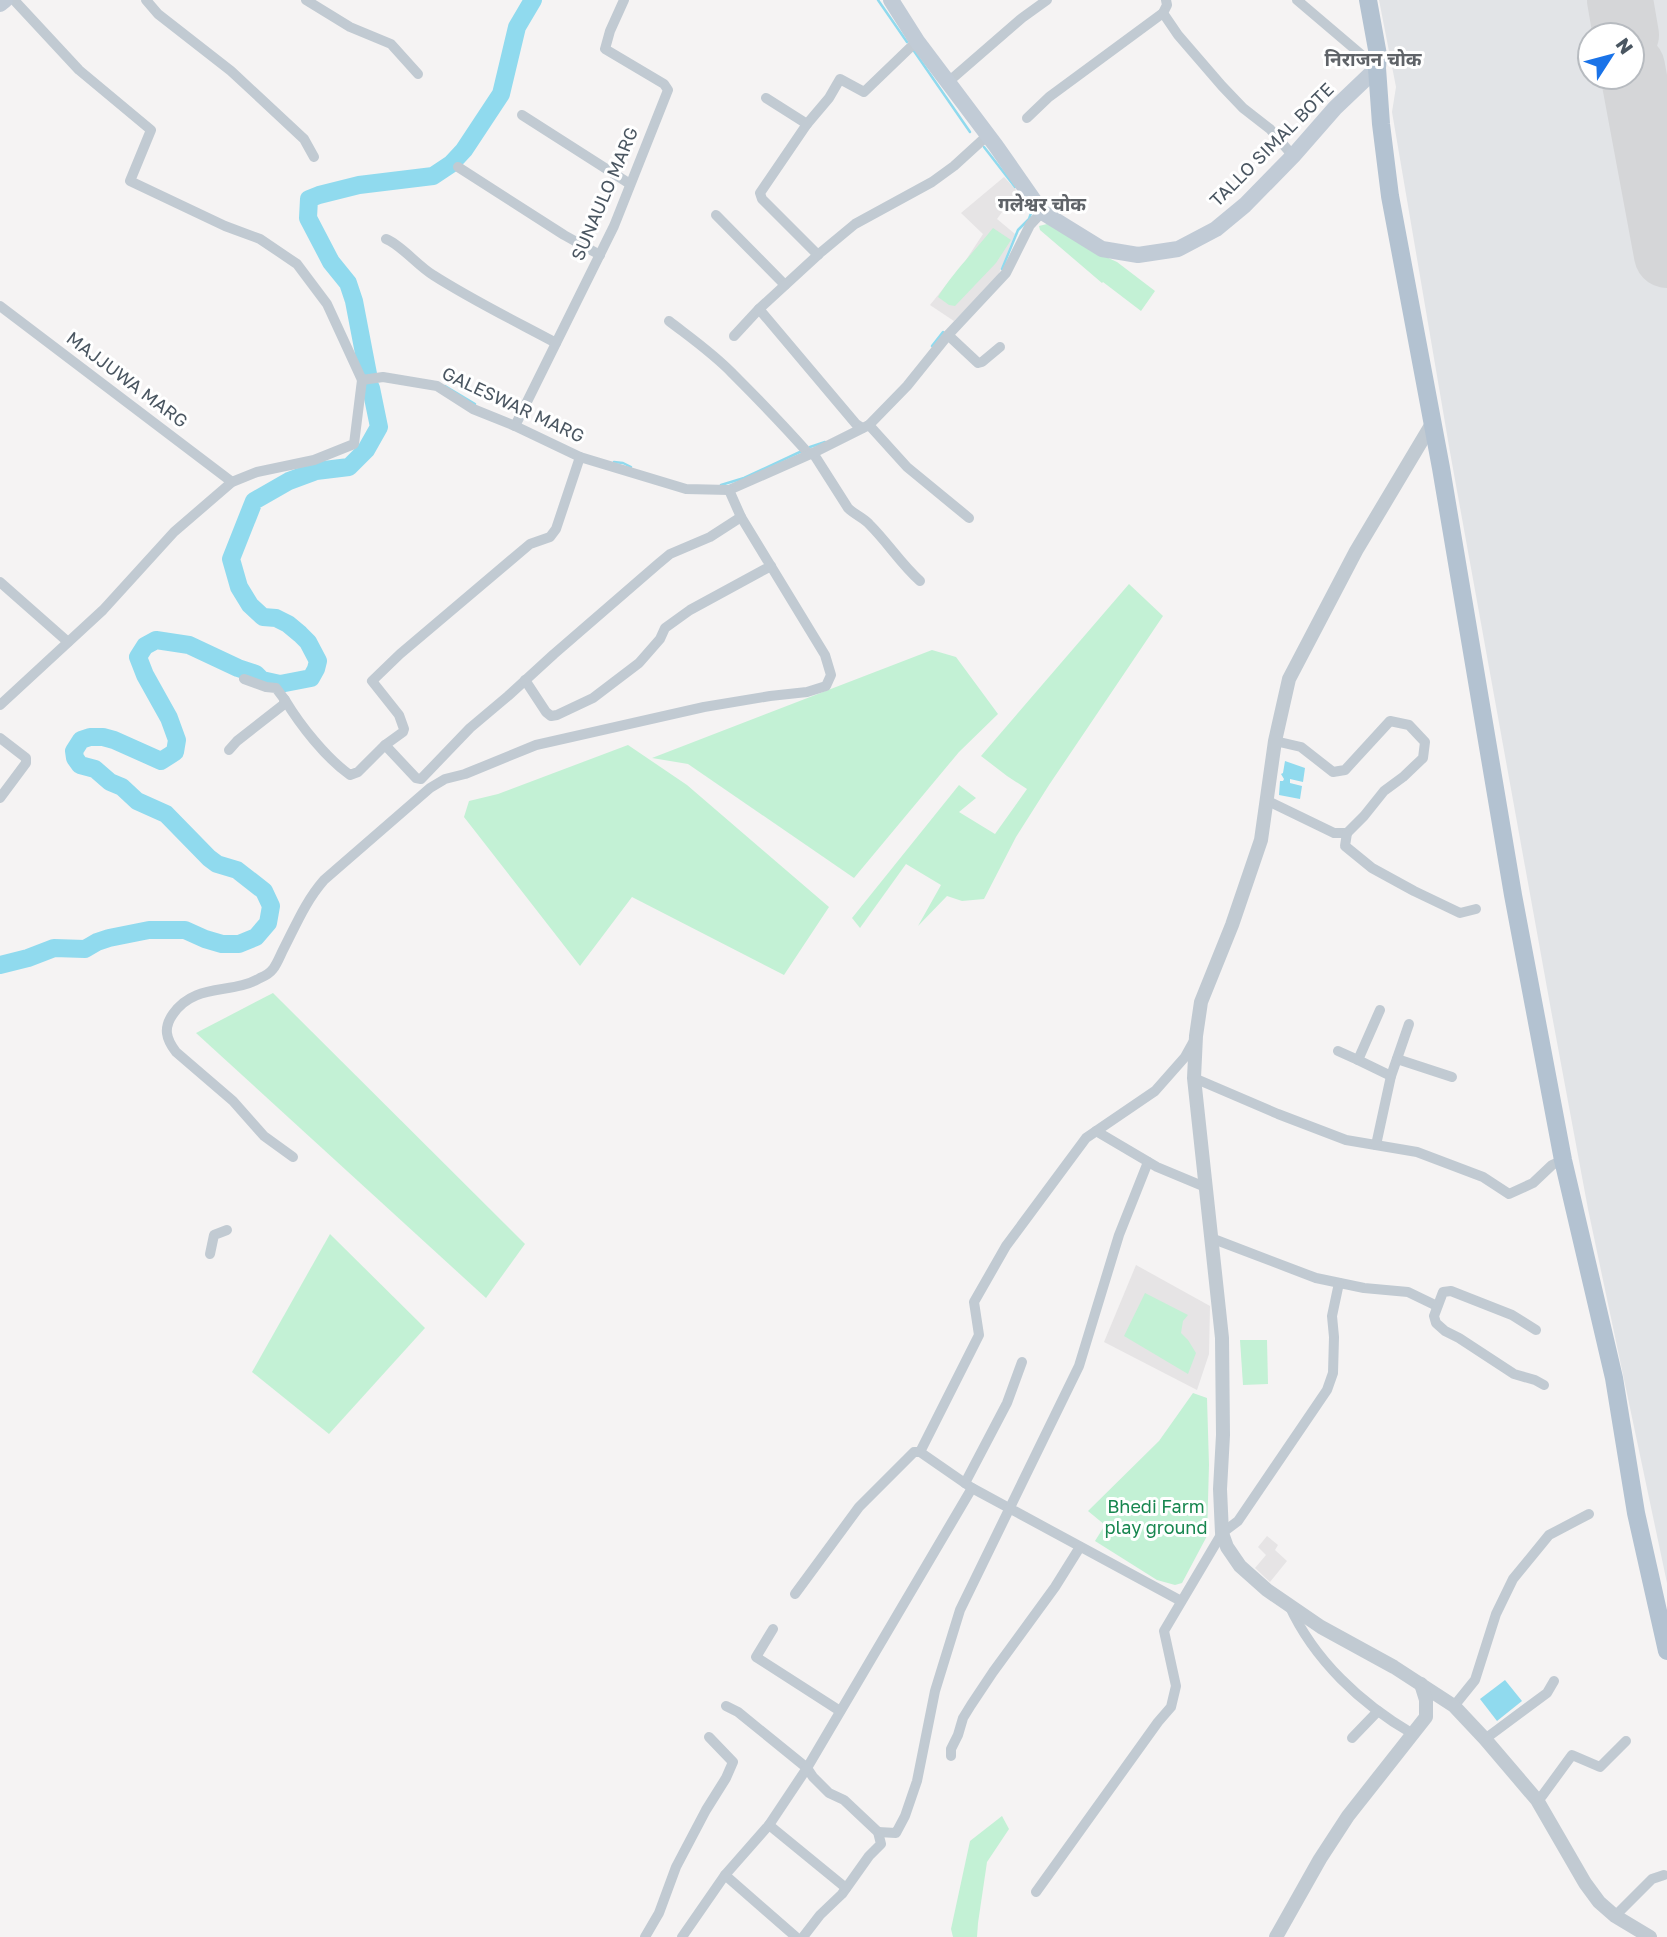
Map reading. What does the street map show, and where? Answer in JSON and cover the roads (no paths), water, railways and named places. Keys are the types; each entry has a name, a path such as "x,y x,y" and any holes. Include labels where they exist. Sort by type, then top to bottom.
{"main road":[{"path":"0,4 5,0"},
{"name":"TALLO SIMAL BOTE","path":"891,0 917,41 1042,212 1102,248 1138,255 1178,249 1216,229 1245,205 1335,108 1377,68"},
{"path":"1368,0 1378,55 1381,124 1390,195 1433,422 1513,895 1563,1160 1614,1378 1636,1513 1667,1651"}],"street":[{"path":"0,705 103,610 174,531 232,482 257,472 314,460 354,444 362,380 327,304 297,264 260,240 130,181 151,130 79,70 14,0"},
{"path":"146,0 158,14 231,71 295,130 304,139 314,157"},
{"path":"306,0 350,27 391,44 418,74"},
{"name":"SUNAULO MARG","path":"516,426 614,226 668,90 664,84 605,49 624,0"},
{"path":"947,83 1022,18 1047,0"},
{"path":"1027,118 1049,97 1163,13 1166,0"},
{"path":"1297,0 1377,68"},
{"path":"1163,13 1178,35 1222,86 1270,130 1293,156"},
{"path":"818,255 762,199 760,192 840,79 864,92 917,41"},
{"path":"766,98 807,124"},
{"path":"522,115 630,184"},
{"path":"734,335 785,285 855,224 932,182 988,135"},
{"path":"458,167 600,255"},
{"name":"GALESWAR MARG","path":"362,380 383,377 437,386 473,409 580,457 686,489 729,490 866,427 907,386 948,335 1006,273 1030,225 1042,212"},
{"path":"716,215 785,285"},
{"path":"386,239 434,276 556,343"},
{"name":"MAJJUWA MARG","path":"0,306 232,482"},
{"path":"759,309 856,424 866,427 907,467 969,518"},
{"path":"669,321 733,373 768,408 811,453 848,508 868,523 920,581"},
{"path":"948,335 978,363 1000,347"},
{"path":"1433,422 1356,551 1289,679 1276,741 1261,840 1232,925 1201,1002 1194,1077 1223,1338 1220,1489 1222,1533 1227,1547 1240,1566 1267,1590 1321,1627 1394,1667 1454,1706 1537,1800 1599,1902 1615,1916 1649,1937"},
{"path":"244,679 276,688 318,744 342,770 350,775 358,772 404,729 399,715 372,681 530,544 550,537 556,529 580,457"},
{"path":"293,1157 264,1136 233,1101 176,1052 166,1032 169,1020 178,1007 196,995 253,983 272,971 310,895 430,788 445,779 465,774 536,745 704,707 807,692 826,686 831,675 825,655 741,517 729,490"},
{"path":"385,745 416,778 421,779 470,728 635,582 670,554 710,537 741,517"},
{"path":"525,680 546,712 551,716 557,715 593,698 639,663 660,639 665,628 690,610 771,566"},
{"path":"0,582 68,642"},
{"path":"229,750 283,705 285,700"},
{"path":"1276,741 1301,747 1333,772 1345,770 1390,721 1409,725 1425,742 1423,758 1403,778 1384,791 1347,833 1345,846 1372,868 1414,891 1460,913 1476,909"},
{"path":"0,738 26,758 26,763 0,798"},
{"path":"1266,800 1334,833 1347,833"},
{"path":"1358,1060 1380,1010"},
{"path":"1376,1145 1391,1076 1409,1024"},
{"path":"920,1452 979,1335 974,1302 1006,1246 1086,1138 1155,1091 1185,1057 1196,1036"},
{"path":"1338,1051 1391,1076"},
{"path":"1397,1059 1452,1077"},
{"path":"1194,1077 1346,1140 1417,1152 1483,1177 1509,1194 1533,1183 1563,1160"},
{"path":"1096,1131 1148,1162 1205,1187"},
{"path":"878,1832 896,1832 905,1816 917,1781 935,1691 960,1610 1079,1366 1119,1235 1148,1162"},
{"path":"210,1254 214,1235 227,1230"},
{"path":"1211,1238 1316,1278 1408,1292 1437,1306"},
{"path":"1036,1892 1171,1707 1175,1686 1164,1630 1222,1533 1238,1521 1327,1390 1334,1373 1332,1316 1339,1283"},
{"path":"1536,1330 1512,1315 1451,1291 1443,1292 1434,1316 1436,1323 1445,1331 1514,1374 1544,1385"},
{"path":"682,1937 725,1875 769,1825 841,1711 969,1486 1007,1403 1022,1362"},
{"path":"795,1594 859,1507 905,1460 914,1452 920,1452 969,1486 1181,1601"},
{"path":"1454,1706 1475,1681 1496,1614 1513,1579 1549,1535 1589,1514"},
{"path":"951,1756 951,1749 963,1718 971,1705 1055,1587 1080,1547"},
{"path":"1289,1605 1298,1625 1326,1664 1359,1697 1413,1734"},
{"path":"773,1629 756,1657 841,1711"},
{"path":"1485,1739 1547,1693 1554,1681"},
{"path":"1276,1937 1320,1858 1348,1816 1426,1717 1426,1700 1421,1684"},
{"path":"726,1706 738,1712 807,1768 829,1793 844,1800 878,1832 881,1844 803,1937"},
{"path":"1352,1738 1378,1712"},
{"path":"645,1937 659,1913 676,1867 733,1762 709,1737"},
{"path":"1537,1800 1572,1755 1600,1767 1626,1741"},
{"path":"769,1825 846,1888"},
{"path":"725,1875 796,1937"},
{"path":"1615,1916 1652,1879 1664,1875"}],"water":[{"path":"1285,761 1305,768 1303,782 1290,779 1290,783 1302,786 1300,799 1279,795 1280,781 1284,779 1281,774"},
{"path":"1505,1680 1522,1701 1497,1721 1480,1699"}],"waterway":[{"path":"368,374 348,283 331,262 308,218 309,199 359,185 433,176 451,164 464,150 501,94 517,27 533,0"},
{"path":"878,0 907,42"},
{"path":"914,51 970,132"},
{"path":"984,147 1015,187"},
{"path":"1002,269 1018,230 1031,213 1023,198"},
{"path":"932,346 943,332"},
{"path":"445,386 475,404"},
{"path":"0,965 54,948 85,949 109,938 149,930 185,930 222,944 239,944 256,937 268,923 271,906 264,891 237,870 217,864 209,858 166,814 137,801 95,769 80,765 74,751 81,740 103,737 161,761 175,752 177,740 169,718 138,657 145,646 156,640 189,645 256,674 262,680 280,684 311,678 318,661 308,642 288,624 276,618 263,617 250,605 239,587 231,559 254,501 289,481 316,471 349,467 366,450 379,427 371,388"},
{"path":"810,447 825,442"},
{"path":"721,485 744,478 802,451"},
{"path":"614,462 631,467"}],"district":[{"name":"निराजन चोक","path":"1373,59"},
{"name":"गलेश्वर चोक","path":"1042,204"}],"park label":[{"name":"Bhedi Farm play ground","path":"1156,1517"}]}
